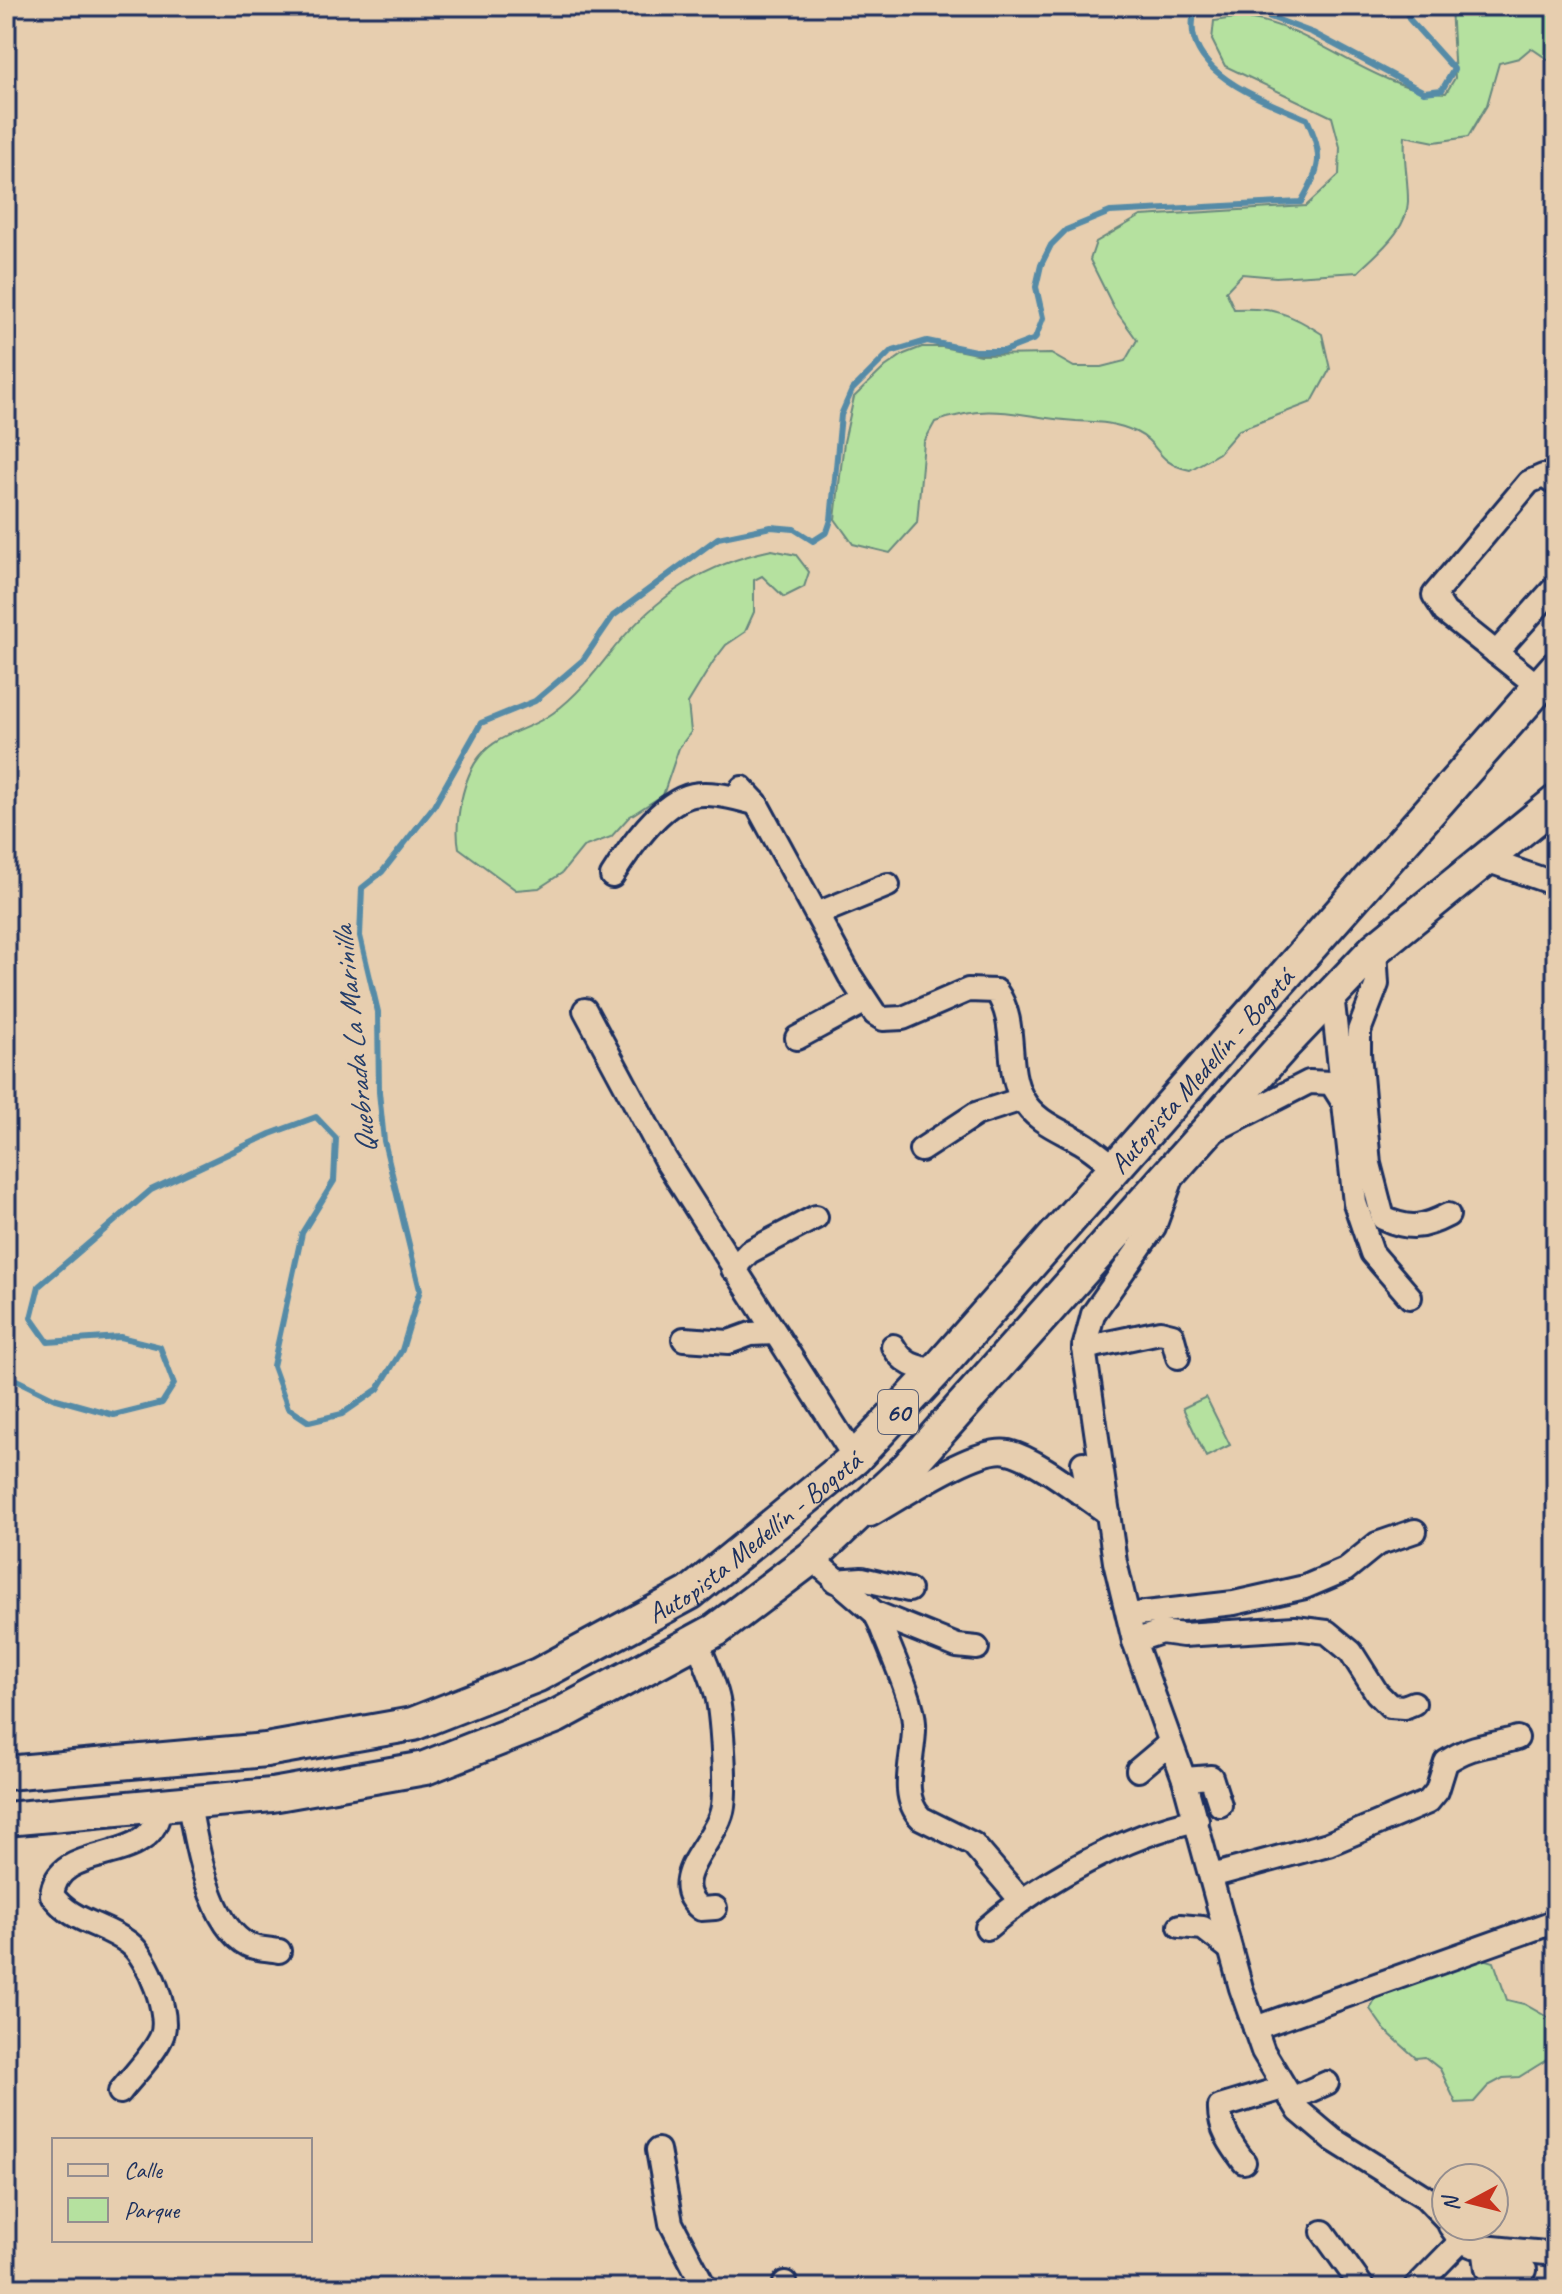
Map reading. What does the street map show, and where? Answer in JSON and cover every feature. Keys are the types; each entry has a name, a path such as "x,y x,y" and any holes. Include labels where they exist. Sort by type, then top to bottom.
{"highway":[{"name":"Autopista Medellín - Bogotá","path":"6,1773 266,1750 413,1724 538,1675 690,1593 855,1458 936,1371 1548,677"},
{"name":"Autopista Medellín - Bogotá","path":"6,1819 272,1795 425,1768 557,1716 697,1641 811,1558 851,1523 965,1405 1375,949 1556,802"}],"street":[{"path":"1548,677 1496,653 1445,612 1434,595 1529,482 1543,476 1556,484"},
{"path":"1496,653 1556,586"},
{"path":"612,876 653,823 684,798 749,795 864,1002 883,1019 893,1020 968,990 996,991 1006,1009 1017,1085 1022,1099 1042,1120 1083,1143 1116,1168"},
{"path":"1486,860 1556,884"},
{"path":"817,914 888,885"},
{"path":"1375,949 1377,984 1359,1031 1359,1053 1369,1164 1378,1204 1383,1218 1412,1228 1425,1226 1448,1215"},
{"path":"1332,994 1351,1183 1362,1229 1372,1253 1410,1297"},
{"path":"797,1038 864,1002"},
{"path":"585,1010 621,1060 665,1159 855,1458"},
{"path":"1205,1135 1309,1082 1331,1083 1343,1102"},
{"path":"921,1150 976,1114 1022,1099"},
{"path":"1099,1507 1084,1348 1093,1314 1154,1227 1176,1167"},
{"path":"733,1269 749,1252 816,1217"},
{"path":"1084,1348 1160,1332 1172,1335 1178,1357"},
{"path":"684,1339 729,1342 751,1334 775,1333"},
{"path":"893,1346 901,1359 911,1366 936,1371"},
{"path":"851,1523 961,1465 999,1451 1026,1460 1099,1507"},
{"path":"1083,1463 1099,1507 1134,1641 1197,1820 1230,1949 1255,2028 1287,2094 1332,2139 1405,2183 1430,2205"},
{"path":"1128,1615 1234,1603 1305,1587 1345,1570 1377,1544 1415,1531"},
{"path":"811,1558 875,1613 957,1646 977,1648"},
{"path":"835,1581 862,1579 909,1590"},
{"path":"875,1613 914,1721 909,1788 914,1811 921,1818 973,1844 1020,1899"},
{"path":"1134,1641 1161,1632 1197,1635 1295,1628 1327,1632 1351,1652 1377,1693 1390,1706 1404,1707 1414,1703"},
{"path":"697,1641 718,1699 723,1806 713,1835 687,1875 686,1887 692,1901 701,1909 715,1908"},
{"path":"1211,1876 1328,1844 1428,1802 1437,1791 1446,1762 1487,1741 1503,1743 1517,1738"},
{"path":"1138,1770 1170,1743"},
{"path":"1184,1779 1211,1777 1220,1805"},
{"path":"120,2092 161,2039 164,2027 158,1994 145,1960 129,1943 63,1910 52,1895 54,1881 64,1867 128,1849 145,1839 174,1804 212,1900 235,1934 249,1946 279,1951"},
{"path":"987,1928 1020,1899 1056,1877 1155,1832 1197,1820"},
{"path":"1255,2028 1556,1921"},
{"path":"1180,1926 1203,1928 1230,1949"},
{"path":"1244,2162 1224,2130 1219,2118 1220,2107 1327,2083"},
{"path":"658,2150 671,2223 705,2288"},
{"path":"1323,2232 1363,2288"},
{"path":"1429,2283 1451,2242"},
{"path":"1474,2242 1484,2247 1556,2254"},
{"path":"1484,2247 1487,2269 1525,2270"}],"green space":[{"path":"1451,6 1556,6 1556,65 1531,48 1519,58 1499,63 1487,105 1468,137 1435,142 1405,136 1407,211 1398,231 1358,272 1276,277 1242,274 1226,291 1234,309 1280,313 1322,334 1330,369 1312,402 1239,430 1219,453 1190,470 1170,463 1144,437 1114,424 990,411 935,422 924,442 917,523 890,553 853,544 835,519 844,442 854,397 885,367 904,354 922,347 942,347 981,355 1051,354 1074,367 1101,367 1125,361 1137,340 1114,308 1090,260 1096,242 1141,216 1306,206 1339,175 1340,147 1332,117 1225,66 1212,40 1214,21 1241,18 1270,23 1295,32 1393,81 1446,93 1455,78"},
{"path":"772,550 796,555 809,572 804,587 784,597 762,576 754,580 754,612 745,632 726,645 688,703 691,732 679,748 663,795 629,817 611,837 583,847 562,873 539,888 516,890 459,848 461,800 474,765 488,748 544,719 562,706 631,628 684,584 725,564"},
{"path":"1206,1397 1230,1445 1206,1457 1183,1408"},
{"path":"1480,1958 1494,1962 1507,2000 1524,2004 1556,2022 1556,2054 1519,2077 1503,2078 1488,2086 1474,2102 1456,2103 1440,2069 1425,2057 1416,2058 1385,2030 1370,2009 1378,1993"}],"waterway":[{"name":"Quebrada La Marinilla","path":"6,1375 53,1398 114,1415 162,1403 174,1384 160,1347 120,1337 48,1342 31,1318 39,1286 151,1190 270,1134 316,1117 336,1138 334,1181 302,1233 273,1366 288,1408 309,1422 342,1414 378,1389 402,1350 420,1290 384,1141 379,1092 378,1012 360,936 362,888 382,872 434,806 481,723 535,701 583,660 613,616 718,538 771,527 794,529 813,541 827,532 831,520 841,415 852,390 890,352 927,341 975,351 1004,351 1035,339 1043,318 1036,287 1041,265 1051,245 1066,230 1110,212 1301,202 1313,180 1318,162 1316,143 1307,119 1246,91 1209,65 1198,48 1193,28 1196,6"},
{"name":"Quebrada La Marinilla","path":"1241,6 1313,33 1424,92 1442,90 1454,69 1410,20 1404,6"}]}
